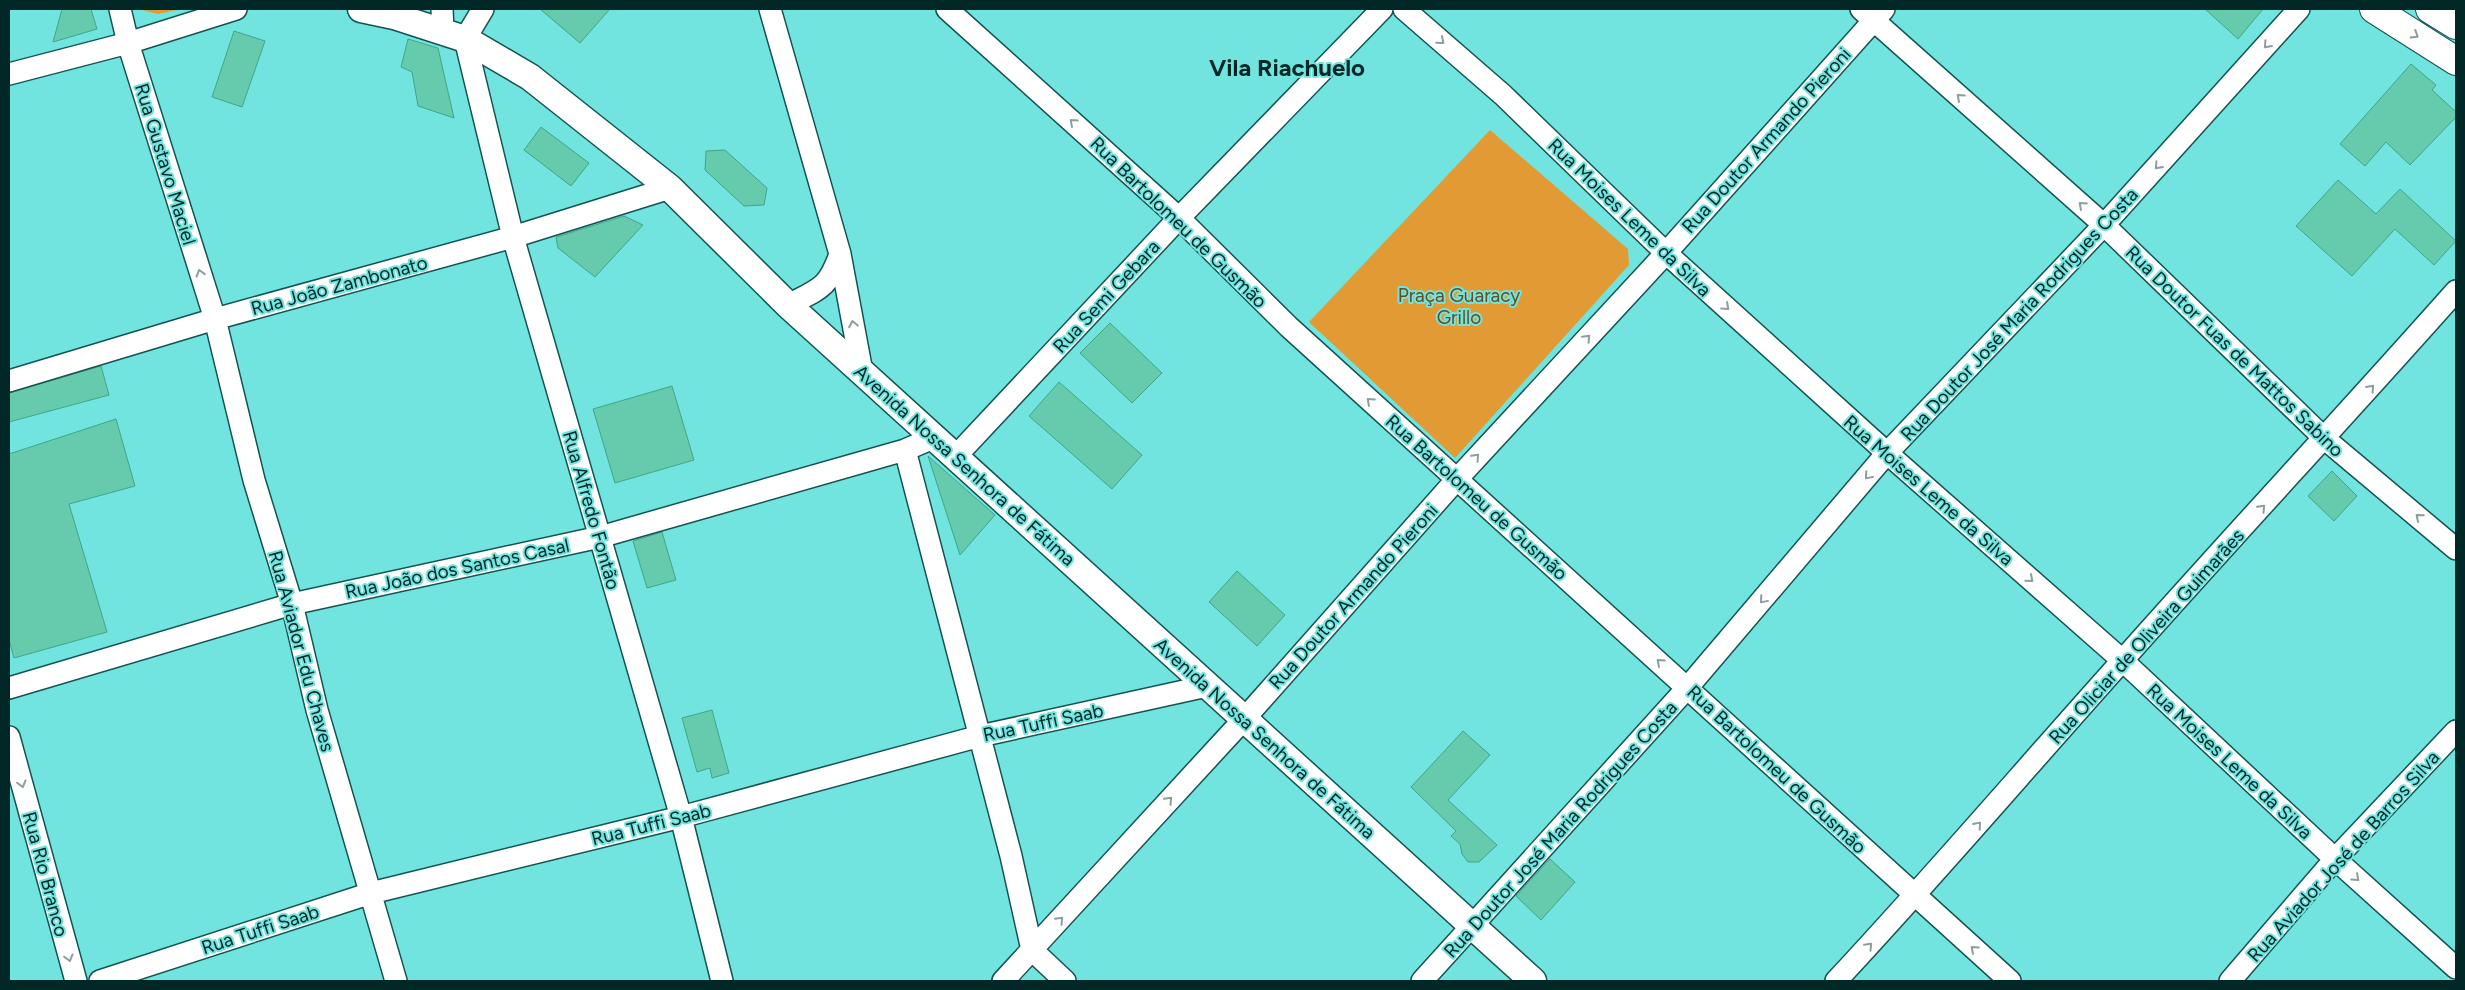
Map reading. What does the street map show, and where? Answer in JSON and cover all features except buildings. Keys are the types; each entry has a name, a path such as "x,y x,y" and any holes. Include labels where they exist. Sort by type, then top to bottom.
{"main road":[{"path":"2374,9 2456,61"},
{"path":"2430,9 2456,25"}],"street":[{"name":"Rua Gustavo Maciel","path":"120,9 128,43 215,319"},
{"path":"9,74 128,43 236,9"},
{"name":"Avenida Nossa Senhora de Fátima","path":"361,9 450,26 530,77 670,188 788,305 1534,981"},
{"path":"450,26 483,9"},
{"path":"770,9 840,254 862,372"},
{"name":"Rua Bartolomeu de Gusmão","path":"947,9 1180,218 1289,327 2010,981"},
{"name":"Rua Semi Gebara","path":"956,456 1180,218 1382,9"},
{"name":"Rua Moises Leme da Silva","path":"1404,9 1503,95 1666,253 1887,454 2122,660 2335,859 2456,968"},
{"name":"Rua Doutor José Maria Rodrigues Costa","path":"1422,981 1688,688 1887,454 2104,225 2299,9"},
{"name":"Rua Doutor Armando Pieroni","path":"1003,981 1245,718 1456,479 1666,253 1873,13"},
{"name":"Rua Doutor Fuas de Mattos Sabino","path":"1873,13 2104,225 2325,439 2456,548"},
{"name":"Rua Alfredo Fontão","path":"450,26 681,817 722,981"},
{"name":"Rua João Zambonato","path":"9,381 215,319 513,237 670,188"},
{"path":"788,305 820,288 833,276 840,254"},
{"name":"Rua Oliciar de Oliveira Guimarães","path":"1836,981 1915,896 2122,660 2325,439 2456,291"},
{"name":"Rua Aviador Edu Chaves","path":"215,319 254,480 292,604 317,710 396,981"},
{"name":"Rua João dos Santos Casal","path":"9,688 292,604 600,537 905,450 933,438"},
{"path":"905,450 1011,856 1032,950 1065,981"},
{"name":"Rua Tuffi Saab","path":"100,981 371,893 681,817 980,736 1207,686"},
{"name":"Rua Aviador José de Barros Silva","path":"2230,981 2335,859 2456,731"},
{"name":"Rua Rio Branco","path":"9,737 76,981"}],"green space":[{"path":"138,9 181,9 158,14"},
{"name":"Praça Guaracy Grillo","path":"1490,130 1628,249 1629,265 1455,458 1309,322"}],"district":[{"name":"Vila Riachuelo","path":"1287,68"}]}
